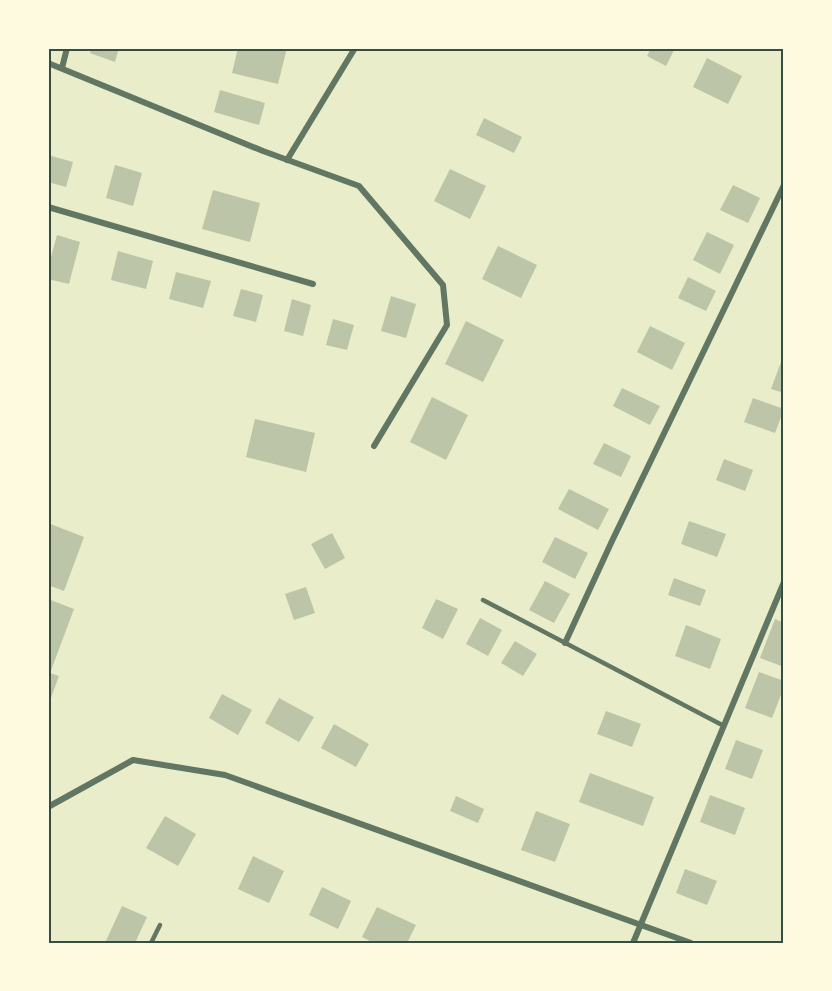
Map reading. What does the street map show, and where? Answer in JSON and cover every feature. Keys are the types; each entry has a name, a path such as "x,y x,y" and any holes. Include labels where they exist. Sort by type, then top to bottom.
{"street":[{"path":"62,69 67,48"},
{"path":"287,160 355,48"},
{"path":"48,63 287,160 359,186 443,285 447,325 374,446"},
{"path":"565,643 784,185"},
{"path":"48,207 313,284"},
{"path":"633,943 784,582"},
{"path":"48,807 133,760 225,774 691,943"}],"lane":[{"path":"483,600 724,726"},
{"path":"152,943 160,925"}],"building":[{"path":"92,48 119,48 115,62 90,53"},
{"path":"238,48 287,48 278,84 232,73"},
{"path":"651,48 675,48 666,66 647,56"},
{"path":"707,58 742,76 728,104 693,87"},
{"path":"220,90 265,103 259,125 214,112"},
{"path":"484,118 522,137 514,153 476,135"},
{"path":"48,155 73,162 66,187 48,182"},
{"path":"115,165 142,173 133,206 106,198"},
{"path":"450,169 486,186 470,219 434,201"},
{"path":"733,185 760,198 748,223 720,210"},
{"path":"213,190 260,203 250,242 202,229"},
{"path":"707,232 734,245 720,274 693,260"},
{"path":"57,235 80,242 69,284 48,279 48,268"},
{"path":"498,246 537,265 521,298 482,279"},
{"path":"118,251 153,261 146,289 111,280"},
{"path":"176,272 211,281 203,308 169,299"},
{"path":"688,277 716,291 706,311 678,298"},
{"path":"241,289 263,295 256,322 233,316"},
{"path":"391,296 416,304 406,338 381,331"},
{"path":"292,299 311,305 303,336 284,331"},
{"path":"333,319 354,325 347,350 326,345"},
{"path":"466,321 504,340 483,382 445,364"},
{"path":"650,326 685,343 672,370 637,352"},
{"path":"781,362 784,363 784,393 771,389"},
{"path":"622,388 660,406 650,425 613,406"},
{"path":"432,397 468,415 446,460 410,442"},
{"path":"753,398 784,409 775,433 744,422"},
{"path":"255,419 315,433 306,472 246,457"},
{"path":"604,443 631,456 621,477 593,464"},
{"path":"724,459 753,470 745,491 716,480"},
{"path":"569,489 609,509 598,530 558,509"},
{"path":"689,521 726,534 717,557 681,544"},
{"path":"48,523 84,537 64,591 48,585"},
{"path":"332,533 345,558 325,569 311,544"},
{"path":"555,537 588,553 575,579 542,562"},
{"path":"674,578 706,590 700,606 668,595"},
{"path":"545,581 570,594 554,623 529,610"},
{"path":"306,587 315,613 294,620 285,594"},
{"path":"48,599 74,609 50,673 59,676 48,706"},
{"path":"436,599 458,609 443,639 422,628"},
{"path":"480,618 502,630 488,656 466,644"},
{"path":"775,619 784,623 784,667 760,658"},
{"path":"686,625 721,639 710,669 675,656"},
{"path":"515,641 537,654 523,676 501,663"},
{"path":"759,672 784,681 784,687 772,718 745,708"},
{"path":"222,694 252,710 238,735 209,718"},
{"path":"279,698 314,717 299,742 265,723"},
{"path":"606,711 641,724 632,747 597,734"},
{"path":"334,724 369,744 356,767 321,748"},
{"path":"736,740 763,750 752,779 725,769"},
{"path":"590,773 654,797 643,826 579,802"},
{"path":"710,795 745,808 735,835 700,822"},
{"path":"456,796 484,809 478,823 450,811"},
{"path":"536,811 570,824 555,862 521,850"},
{"path":"165,816 196,834 178,866 146,848"},
{"path":"253,856 284,871 269,903 238,889"},
{"path":"685,869 717,881 707,905 676,893"},
{"path":"322,887 351,901 338,929 309,915"},
{"path":"122,906 147,917 135,943 105,943"},
{"path":"377,907 416,925 407,943 374,943 362,937"}]}
